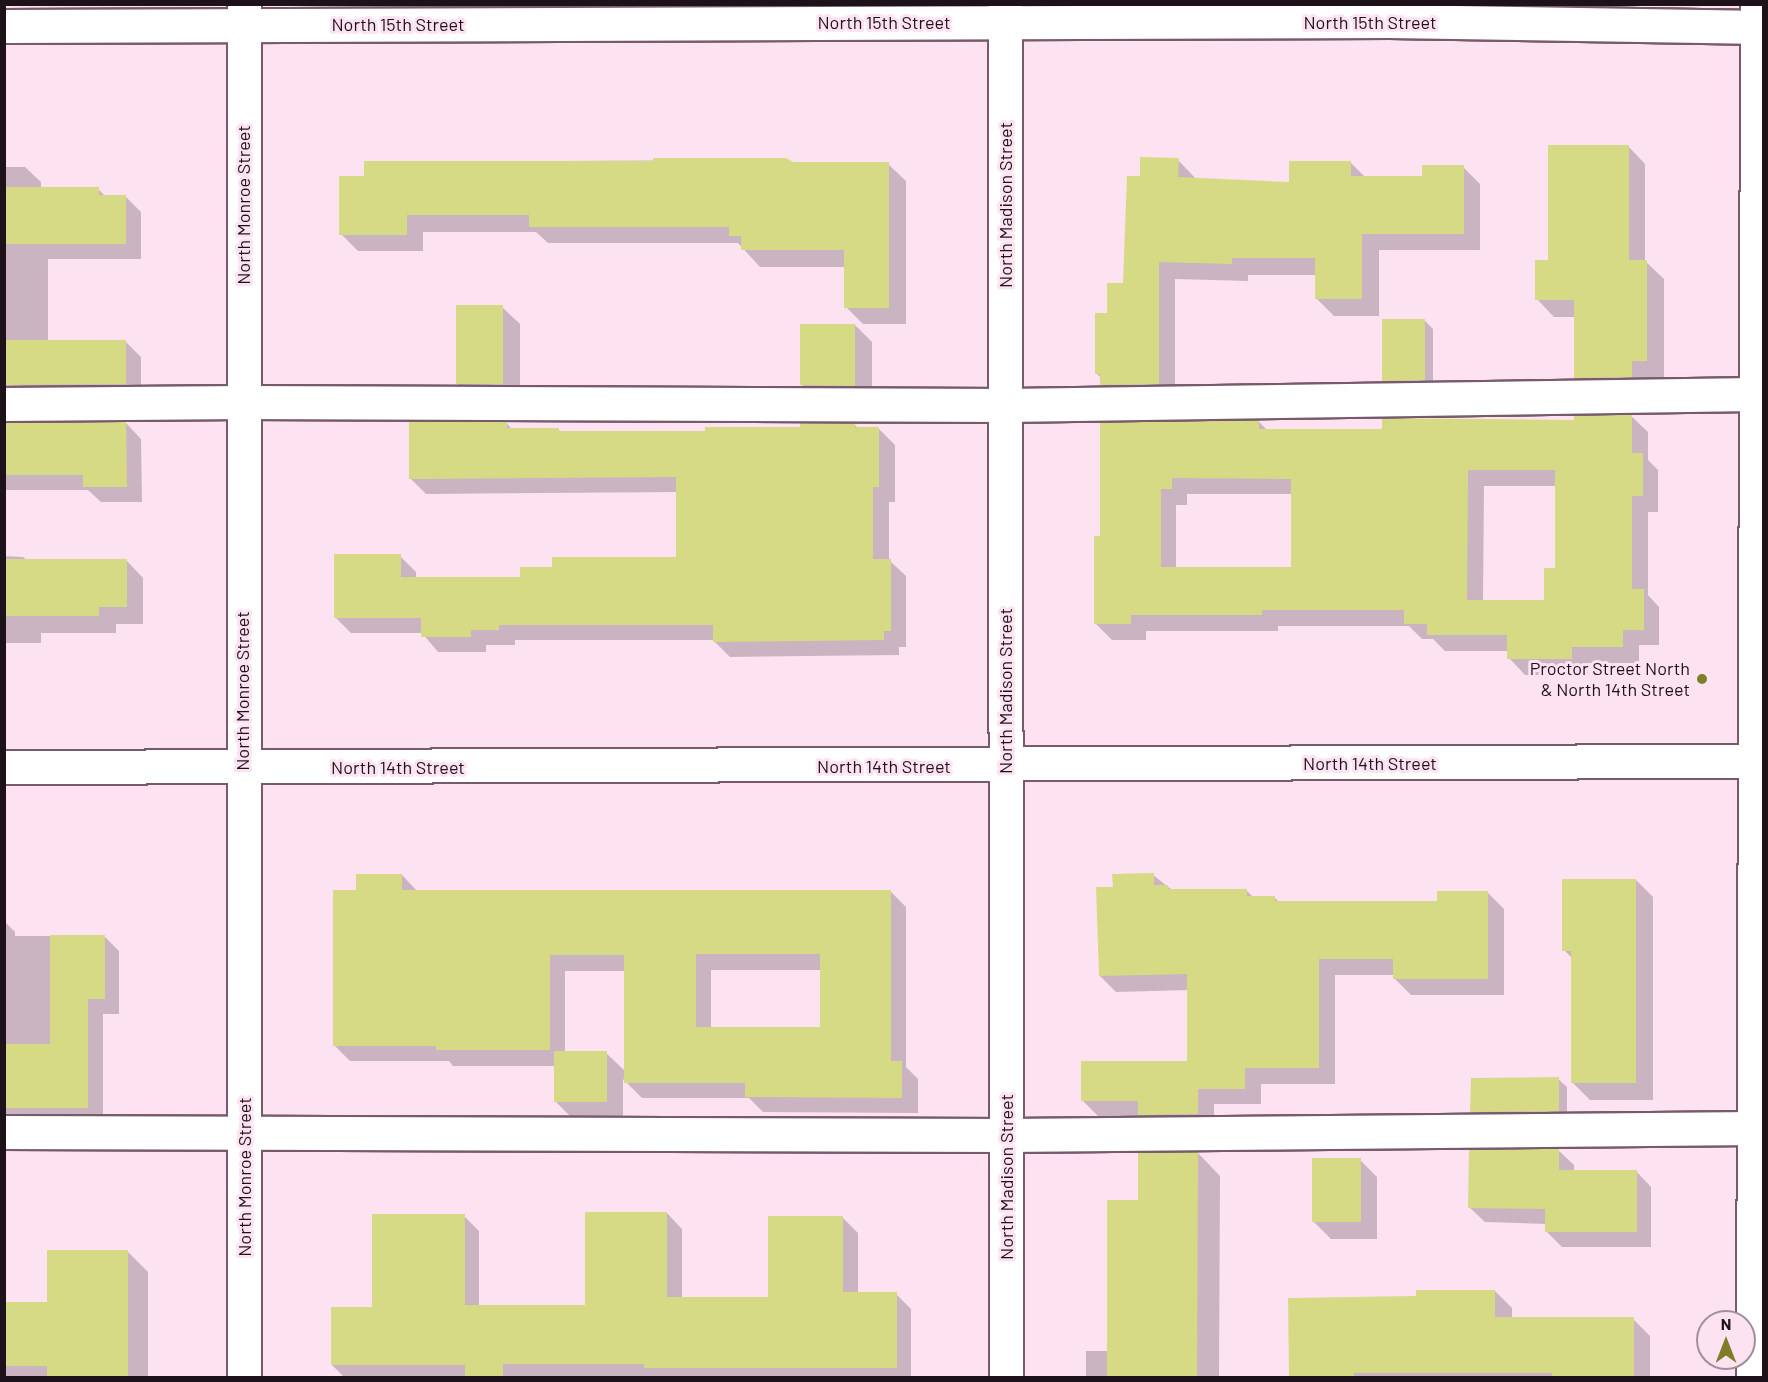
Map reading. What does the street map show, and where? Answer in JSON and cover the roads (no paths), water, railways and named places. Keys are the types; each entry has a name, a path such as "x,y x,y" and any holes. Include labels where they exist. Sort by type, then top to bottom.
{"street":[{"name":"North Madison Street","path":"1005,13 1006,1377"},
{"name":"North 15th Street","path":"4,26 244,14 1388,13 1759,20"},
{"name":"North Monroe Street","path":"244,14 242,767 244,1377"},
{"path":"1753,1377 1759,761 1754,394 1759,20"},
{"path":"4,404 243,402 1005,405 1754,394"},
{"name":"North 14th Street","path":"4,767 1759,761"},
{"path":"4,1132 1006,1135 1755,1128"}],"place":[{"name":"Proctor Street North & North 14th Street","path":"1702,679"}]}
